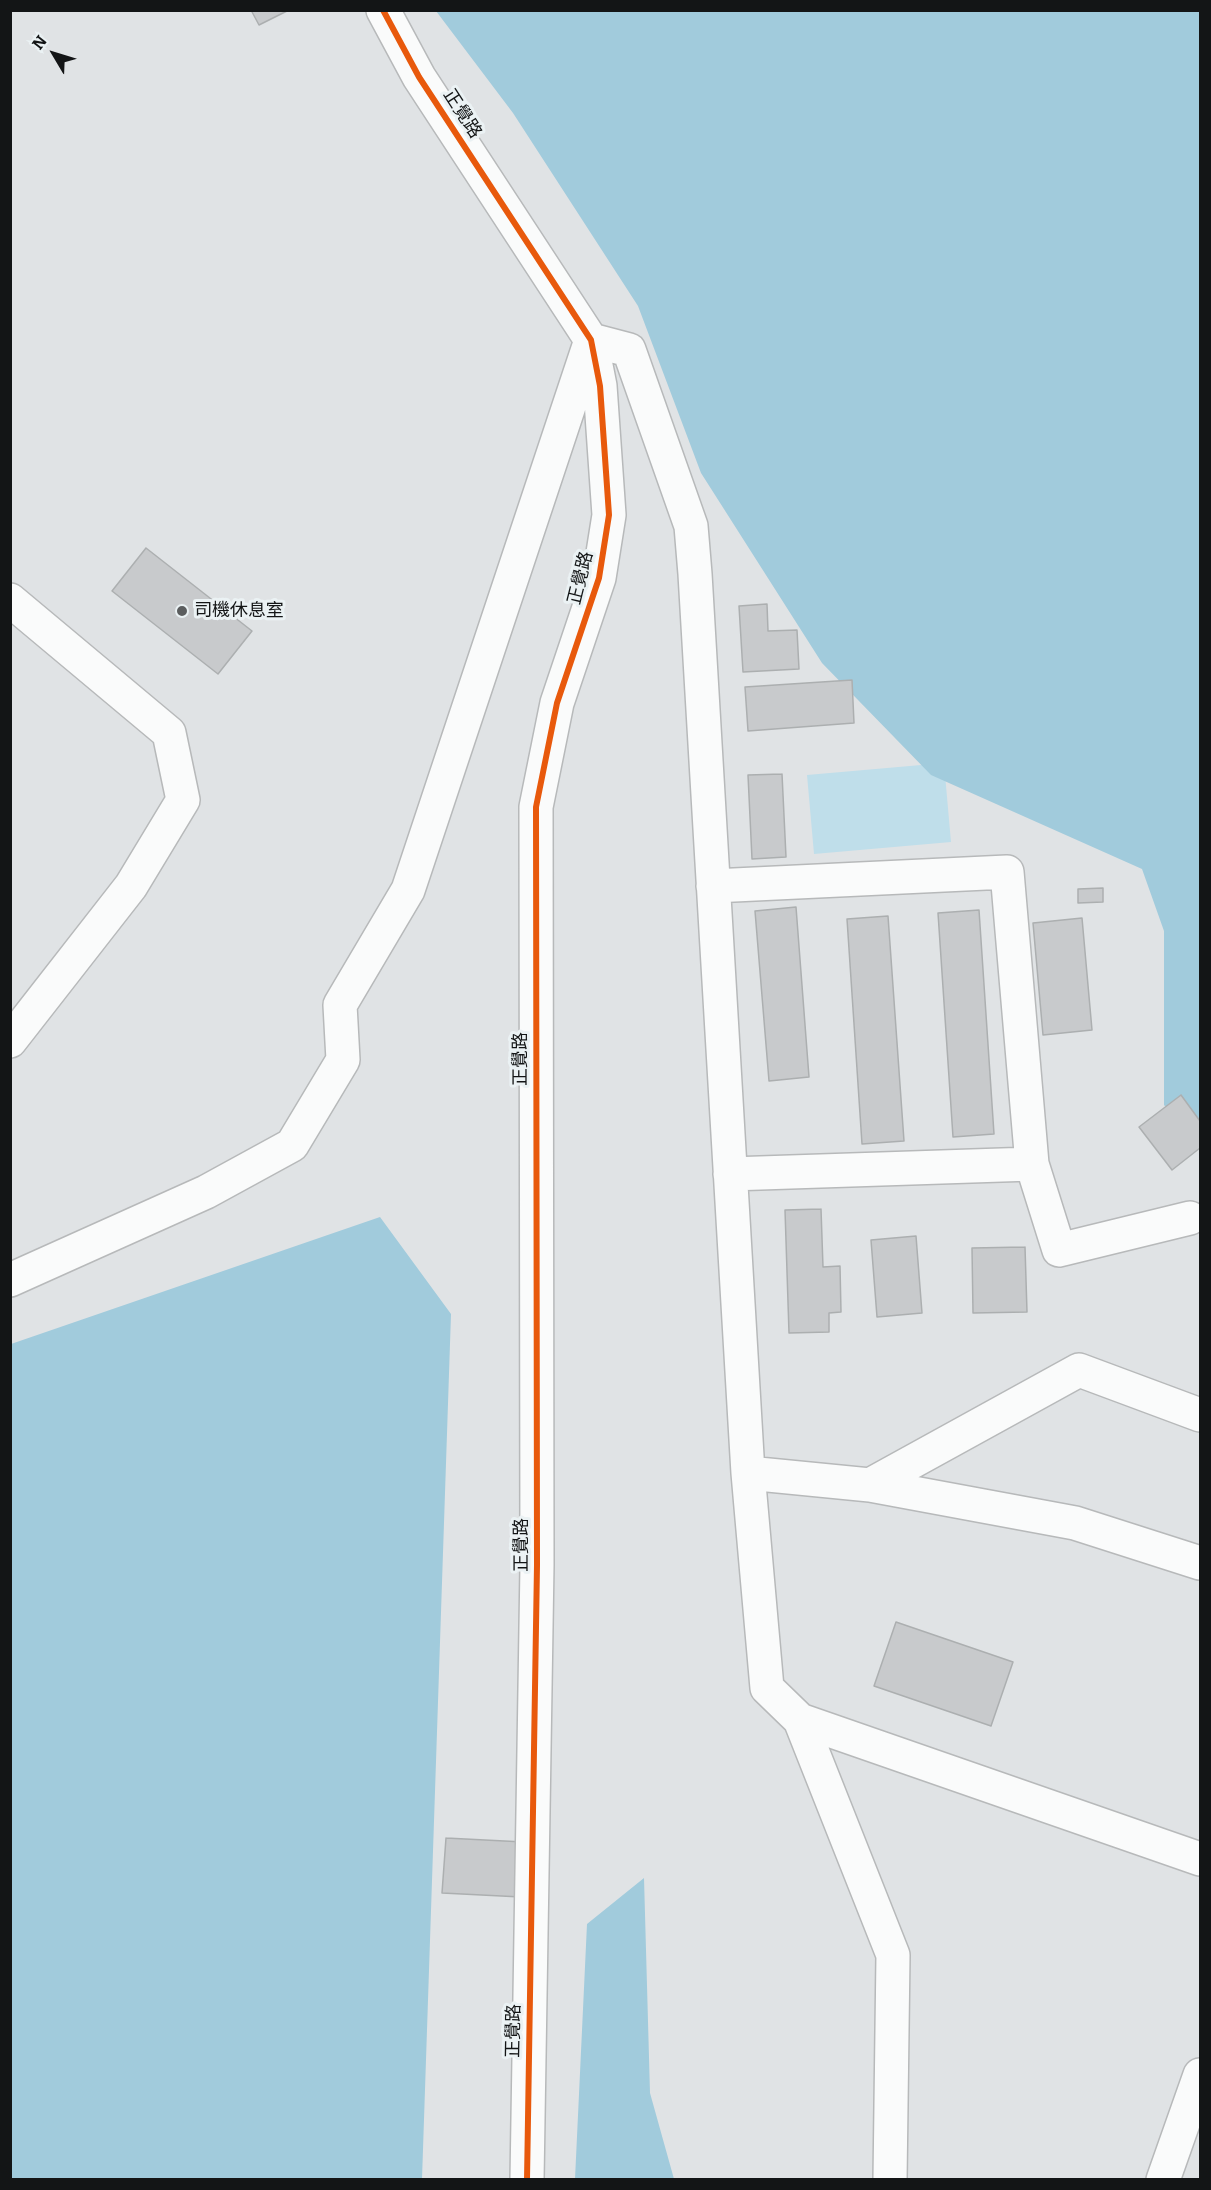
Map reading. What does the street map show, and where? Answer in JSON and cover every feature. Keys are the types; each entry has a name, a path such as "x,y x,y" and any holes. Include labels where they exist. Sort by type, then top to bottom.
{"street":[{"name":"正覺路","path":"383,10 419,77 591,340 600,386 609,515 599,578 557,703 536,807 537,1565 527,2180"},
{"path":"10,1280 206,1192 292,1145 343,1060 340,1005 408,890 591,340 629,350 691,526 748,1473 767,1688 800,1720 893,1955 890,2180"},
{"path":"10,600 169,733 183,800 131,886 10,1041"},
{"path":"713,886 1007,872 1032,1164 1059,1250 1190,1218"},
{"path":"730,1174 1032,1164"},
{"path":"870,1485 1079,1370 1200,1415"},
{"path":"748,1473 870,1485 1076,1523 1200,1563"},
{"path":"800,1720 1200,1859"},
{"path":"1164,2180 1200,2075"}],"shaded area":[{"path":"436,11 1200,11 1200,1144 1164,1105 1164,931 1142,869 931,775 822,663 701,473 638,306 513,113"},
{"path":"944,763 951,842 814,854 807,775"},
{"path":"380,1217 451,1314 422,2179 11,2179 11,1344"},
{"path":"644,1878 650,2093 674,2179 575,2179 587,1924"}],"building":[{"path":"251,10 289,10 259,25"},
{"name":"司機休息室","path":"146,548 252,631 218,674 112,591"},
{"path":"767,604 768,631 797,630 799,669 743,672 739,606"},
{"path":"852,680 854,723 748,731 745,687"},
{"path":"782,774 786,857 752,859 748,775"},
{"path":"1103,888 1103,902 1078,903 1078,889"},
{"path":"796,907 809,1077 769,1081 755,911"},
{"path":"979,910 994,1134 953,1137 938,913"},
{"path":"888,916 904,1141 862,1144 847,919"},
{"path":"1082,918 1092,1030 1043,1035 1033,923"},
{"path":"1181,1095 1200,1121 1200,1148 1172,1170 1139,1127"},
{"path":"821,1209 823,1267 840,1266 841,1312 829,1313 829,1332 789,1333 785,1210"},
{"path":"916,1236 922,1313 877,1317 871,1240"},
{"path":"1025,1247 1027,1312 973,1313 972,1248"},
{"path":"896,1622 1013,1662 991,1726 874,1686"},
{"path":"446,1838 524,1842 521,1897 442,1893"}],"cycle path":[{"path":"383,10 419,77 591,340 600,386 609,515 599,578 557,703 536,807 537,1565 527,2180"}],"place":[{"name":"司機休息室","path":"182,611"}]}
